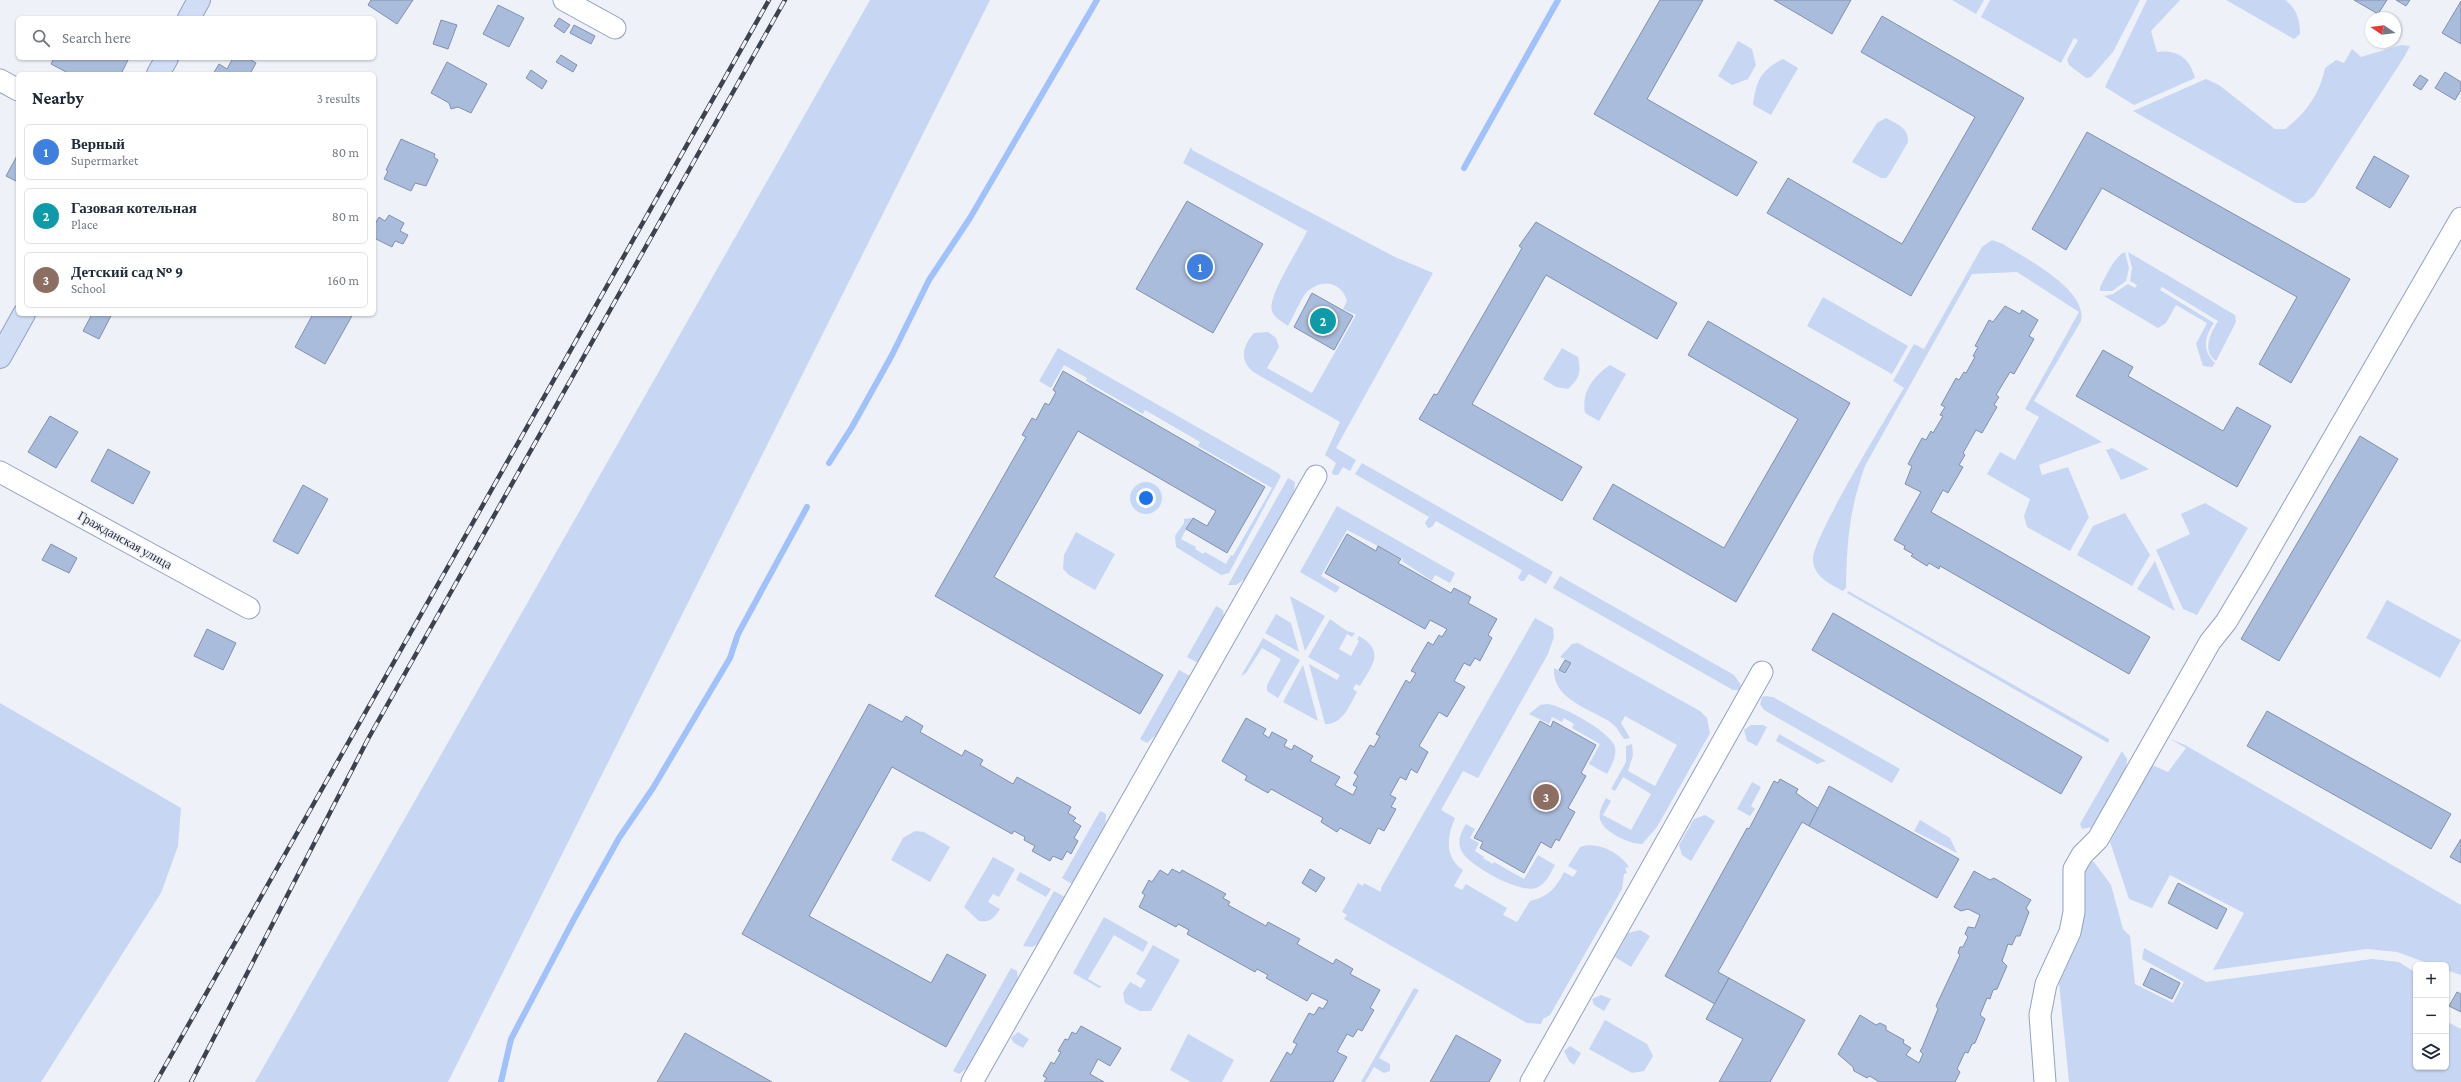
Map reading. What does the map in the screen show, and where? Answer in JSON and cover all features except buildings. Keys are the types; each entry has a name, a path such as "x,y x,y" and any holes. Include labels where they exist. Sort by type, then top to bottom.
{"street":[{"path":"190,16 199,0"},
{"path":"564,0 615,28"},
{"path":"159,72 166,60"},
{"path":"0,80 16,89"},
{"path":"2045,1082 2040,1015 2046,984 2070,932 2074,912 2074,869 2082,855 2098,839 2210,642 2226,622 2277,536 2461,218"},
{"path":"0,357 23,316"},
{"name":"Гражданская улица","path":"0,472 249,608"},
{"path":"972,1082 1316,476"},
{"path":"1531,1082 1762,672"}],"shaded area":[{"path":"870,0 990,0 448,1082 255,1082"},
{"path":"1952,0 1984,0 1976,14"},
{"path":"1990,0 2140,0 2113,52 2091,77 2086,78 2069,65 2067,60 2078,40 2074,38 2061,63 1981,17"},
{"path":"2147,0 2180,0 2151,31 2157,52 2171,52 2182,56 2190,65 2195,78 2134,105 2105,87"},
{"path":"2226,0 2285,0 2289,3 2297,15 2300,34 2294,39"},
{"path":"1738,41 1752,49 1756,65 1748,79 1732,85 1718,76"},
{"path":"2401,45 2410,46 2314,196 2305,203 2295,203 2133,111 2206,79 2219,85 2275,129 2285,129 2306,110 2316,95 2325,68 2336,60 2344,63 2352,49 2361,57 2391,48 2401,48"},
{"path":"1783,59 1798,68 1771,115 1753,105 1754,97 1761,77 1769,67"},
{"path":"1886,118 1902,127 1907,133 1908,142 1890,173 1886,178 1881,178 1852,162 1877,123"},
{"path":"1191,147 1192,150 1395,257 1433,273 1336,448 1356,460 1350,471 1343,467 1338,475 1333,475 1332,472 1336,463 1325,455 1340,422 1255,373 1246,364 1244,354 1247,343 1254,333 1268,332 1276,338 1279,347 1267,368 1312,393 1356,315 1343,309 1347,301 1341,290 1337,286 1326,283 1315,286 1306,293 1288,326 1277,318 1272,311 1274,295 1307,231 1183,163"},
{"path":"1992,240 2003,244 2039,266 2065,286 2075,297 2081,309 2081,321 2034,401 2102,442 2039,465 2042,475 2068,467 2089,517 2070,551 2027,527 2024,516 2030,499 1987,474 2000,452 2015,460 2039,417 2025,409 2079,312 2017,272 1972,274 1865,466 1852,512 1848,541 1846,588 1843,591 1824,579 1816,571 1814,566 1813,560 1816,548 1824,528 1868,448 1904,388 1893,381 1914,344 1924,349 1982,247"},
{"path":"2125,252 2129,268 2126,281 2112,291 2100,291 2100,287 2114,262 2121,254"},
{"path":"2128,252 2235,315 2236,322 2216,361 2211,357 2208,347 2210,336 2218,321 2162,287 2160,290 2214,323 2208,333 2206,343 2208,353 2215,363 2212,367 2203,366 2196,344 2207,323 2176,305 2166,323 2158,328 2104,296 2113,294 2128,284 2135,288 2137,285 2130,281 2132,268"},
{"path":"1823,297 1908,346 1892,374 1807,326"},
{"path":"1058,348 1281,476 1229,573 1221,575 1176,547 1175,536 1184,523 1184,519 1192,518 1181,539 1196,547 1195,549 1203,554 1205,552 1226,564 1231,555 1233,556 1272,488 1198,446 1200,442 1145,410 1143,414 1086,381 1087,378 1064,365 1051,388 1039,381"},
{"path":"1562,348 1578,357 1579,362 1579,374 1568,389 1556,387 1543,379"},
{"path":"1610,365 1626,374 1599,421 1585,413 1585,398 1594,379"},
{"path":"2112,448 2149,469 2121,480 2106,450"},
{"path":"1362,463 1553,572 1546,584 1529,574 1524,581 1521,581 1518,578 1522,570 1436,521 1432,527 1428,528 1425,523 1429,517 1355,474"},
{"path":"1288,478 1295,482 1294,493 1246,578 1236,585 1228,585"},
{"path":"2205,503 2248,528 2197,615 2183,609 2156,550 2190,534 2181,514"},
{"path":"1337,506 1455,573 1450,583 1435,575 1432,581 1402,561 1403,559 1347,530 1321,576 1340,587 1336,593 1300,572"},
{"path":"2125,513 2150,555 2132,586 2077,555 2093,526"},
{"path":"1076,532 1115,554 1095,590 1069,575 1063,569 1064,555"},
{"path":"2155,561 2175,611 2137,589"},
{"path":"1560,576 1734,675 1741,685 1739,690 1733,690 1553,588"},
{"path":"1848,591 2109,739 2108,743 1847,593"},
{"path":"1290,596 1325,616 1305,651"},
{"path":"2387,600 2461,640 2440,678 2366,638"},
{"path":"1216,606 1223,610 1224,617 1198,663 1187,657"},
{"path":"1276,614 1291,623 1299,652 1265,633"},
{"path":"1535,618 1553,628 1554,637 1548,654 1478,778 1463,771 1441,810 1455,818 1449,839 1450,853 1457,865 1463,870 1454,886 1462,890 1466,884 1507,908 1503,915 1517,922 1530,901 1542,897 1551,891 1558,883 1564,872 1573,877 1577,871 1568,866 1580,847 1593,845 1607,849 1614,852 1629,867 1625,868 1627,873 1624,874 1622,889 1550,1015 1543,1019 1541,1024 1527,1023 1344,919 1347,915 1342,912 1358,883 1363,886 1364,883 1381,892 1381,888"},
{"path":"1330,619 1347,631 1355,633 1352,637 1347,634 1339,649 1351,656 1359,641 1357,640 1359,636 1372,647 1374,659 1369,672 1360,686 1356,684 1353,689 1357,692 1349,708 1337,721 1325,724 1309,664 1337,680 1340,675 1308,657"},
{"path":"1263,638 1300,660 1278,698 1267,691 1267,685 1281,659 1262,648 1246,673 1241,676"},
{"path":"1578,643 1700,711 1707,718 1710,733 1657,827 1642,844 1624,840 1611,833 1602,824 1600,819 1601,808 1606,798 1611,801 1603,815 1631,830 1651,794 1623,777 1615,791 1611,789 1626,762 1626,746 1632,744 1633,755 1628,771 1655,786 1677,745 1625,716 1621,723 1630,738 1624,739 1616,727 1609,721 1572,701 1565,695 1555,678 1554,668 1565,674 1572,663 1560,657 1572,644"},
{"path":"1303,665 1318,721 1283,702"},
{"path":"1179,670 1190,676 1157,734 1147,743 1140,739"},
{"path":"1762,697 1773,697 1900,769 1892,783 1764,710 1760,704"},
{"path":"0,703 181,808 178,846 161,893 41,1082 0,1082"},
{"path":"1548,704 1564,709 1586,721 1596,727 1612,741 1615,747 1615,754 1607,774 1589,764 1600,744 1572,728 1574,724 1564,718 1562,722 1552,717 1549,724 1529,714 1540,705"},
{"path":"1751,725 1763,725 1767,727 1757,746 1747,741 1744,730"},
{"path":"1779,734 1826,761 1817,764 1776,741"},
{"path":"2170,739 2185,745 2461,905 2461,975 2449,971 2449,962 2425,962 2397,952 2367,949 2213,970 2244,913 2170,875 2152,908 2129,899 2110,842 2152,765 2168,772 2186,748"},
{"path":"2122,751 2127,759 2126,770 2093,827 2082,829 2080,824"},
{"path":"1752,782 1761,787 1751,806 1755,809 1750,816 1737,809"},
{"path":"1100,811 1106,814 1105,827 1072,884 1062,878"},
{"path":"1705,815 1715,821 1691,861 1682,855 1679,845 1694,819"},
{"path":"1920,820 1950,838 1957,853 1914,831"},
{"path":"1466,824 1475,829 1470,838 1479,843 1475,851 1493,864 1494,862 1524,879 1538,855 1555,865 1545,881 1536,888 1528,889 1507,883 1483,870 1465,856 1459,843 1461,833"},
{"path":"915,831 924,832 950,847 930,882 891,860 903,838"},
{"path":"993,857 1015,869 999,897 993,894 988,902 1000,909 998,912 989,920 979,921 964,907"},
{"path":"2088,862 2094,862 2111,885 2123,929 2130,936 2135,984 2173,1003 2184,982 2142,959 2144,948 2206,982 2372,959 2399,962 2413,971 2413,1070 2449,1070 2449,1023 2461,1029 2461,1082 2069,1082 2059,983 2083,867"},
{"path":"1020,872 1051,889 1046,897 1016,880"},
{"path":"1054,891 1065,897 1038,944 1032,947 1023,946"},
{"path":"1104,917 1148,942 1143,952 1114,935 1088,979 1102,987 1099,988 1073,973"},
{"path":"1640,930 1650,936 1631,967 1615,957 1628,933"},
{"path":"1153,945 1180,960 1151,1011 1140,1011 1125,1003 1123,993 1130,982 1141,988 1146,980 1136,974"},
{"path":"1011,968 1017,971 1018,979 970,1066 959,1074 953,1071"},
{"path":"1414,988 1419,990 1379,1058 1390,1064 1390,1071 1384,1073 1374,1067 1365,1082 1361,1082"},
{"path":"1601,995 1611,999 1604,1011 1594,1005 1592,999"},
{"path":"1605,1020 1647,1044 1653,1056 1644,1071 1632,1073 1589,1049"},
{"path":"1018,1032 1029,1039 1023,1048 1014,1043 1011,1038"},
{"path":"1188,1034 1234,1060 1222,1082 1191,1082 1170,1070"},
{"path":"1570,1046 1581,1053 1574,1065 1569,1061 1564,1051"}],"waterway":[{"path":"829,463 852,427 892,355 929,280 970,218 1097,0"},
{"path":"1464,168 1558,0"},
{"path":"501,1082 511,1039 574,919 619,838 653,788 730,658 738,634 807,507"}],"railway":[{"path":"156,1082 769,0"},
{"path":"191,1082 368,739 785,0"}],"place":[{"name":"Верный","path":"1200,267"},
{"name":"Газовая котельная","path":"1323,321"},
{"name":"Детский сад № 9","path":"1546,797"}]}
